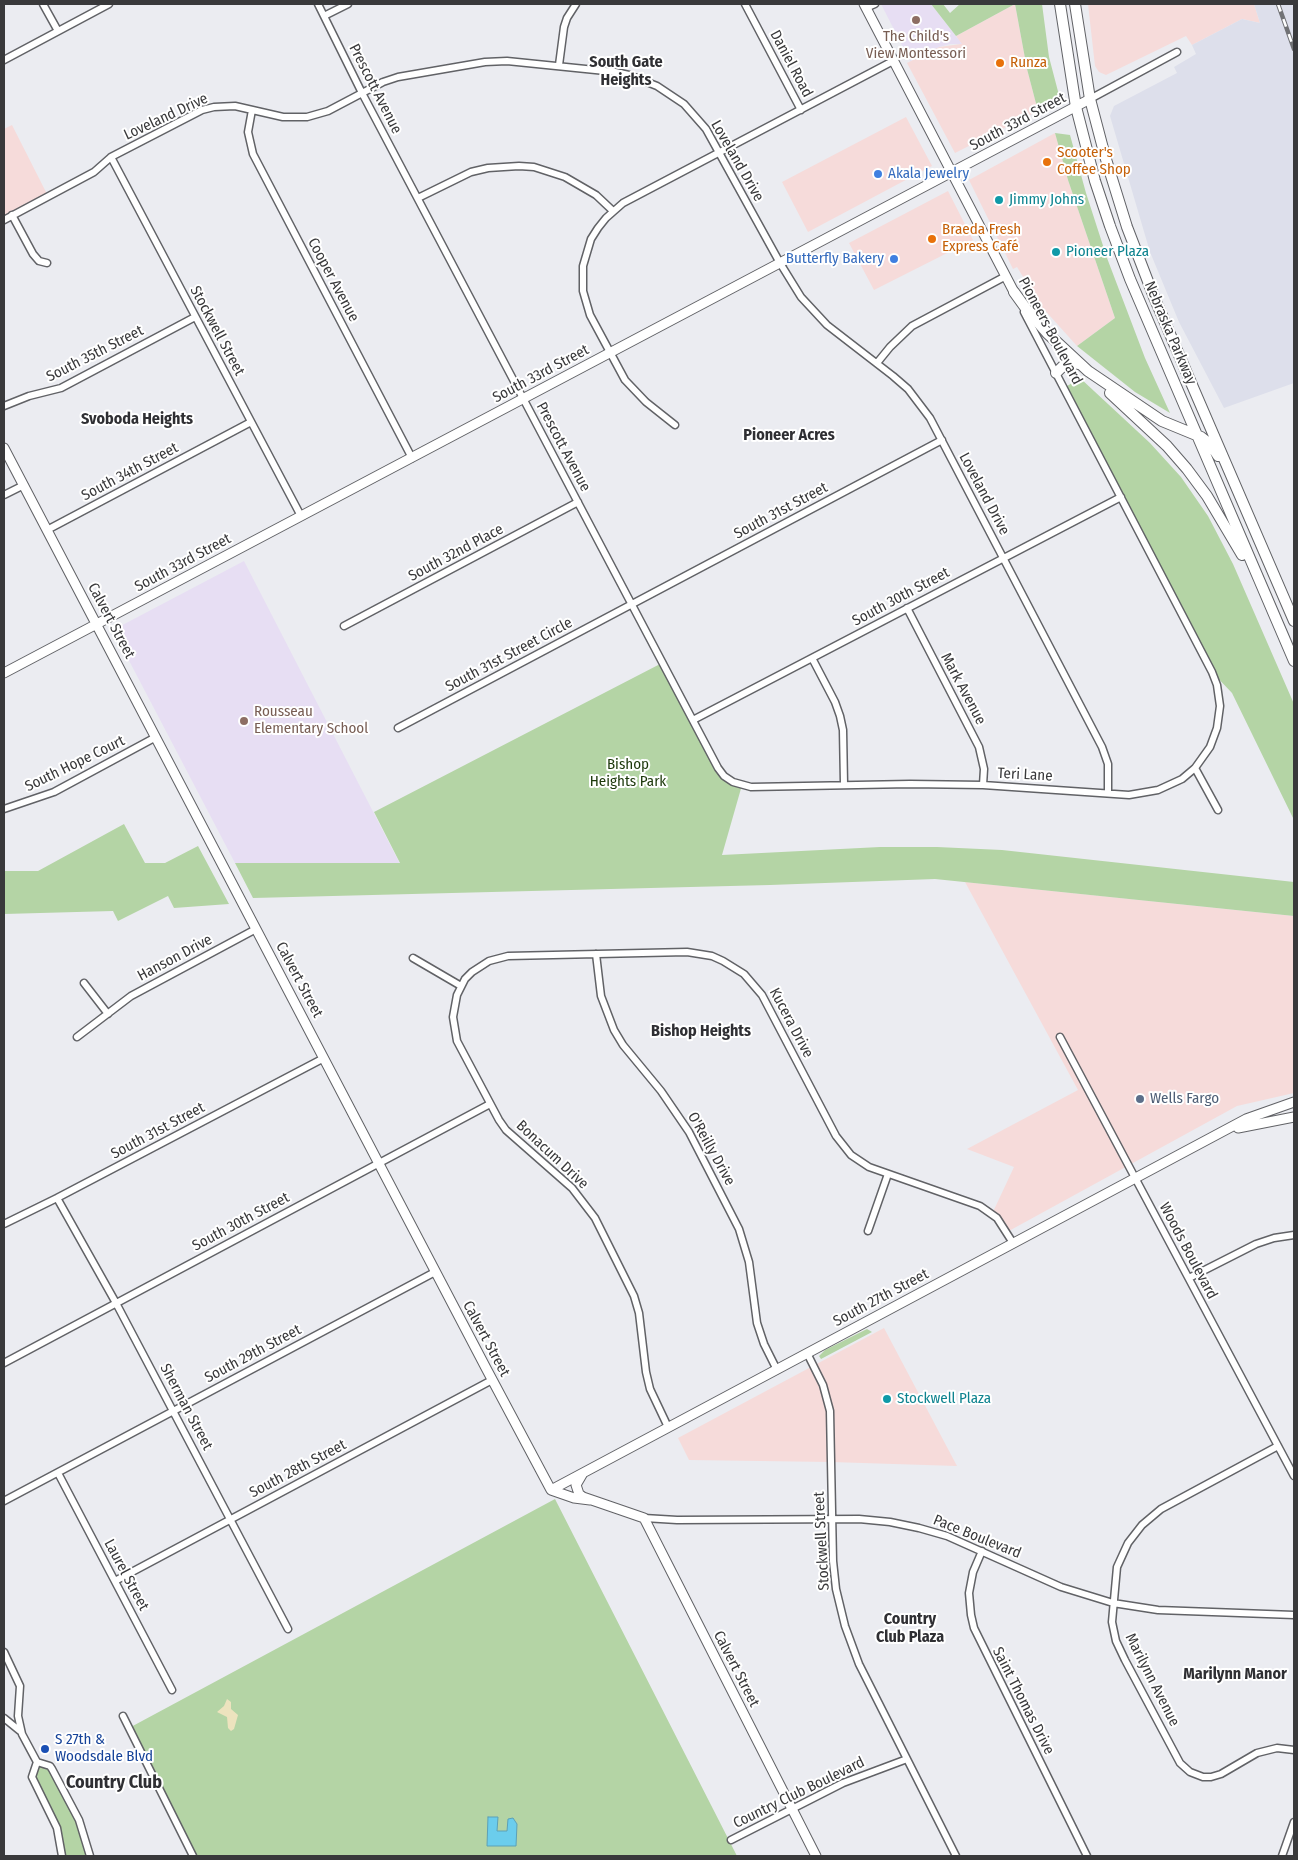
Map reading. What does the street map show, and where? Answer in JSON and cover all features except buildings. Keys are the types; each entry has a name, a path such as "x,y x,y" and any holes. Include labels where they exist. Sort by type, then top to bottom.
{"main road":[{"name":"Nebraska Parkway","path":"1060,4 1076,107 1095,181 1114,239 1294,662"},
{"name":"Nebraska Parkway","path":"1075,4 1090,99 1110,175 1140,262 1294,621"},
{"name":"Pioneers Boulevard","path":"865,6 1014,292"},
{"name":"South 33rd Street","path":"4,673 1090,99"},
{"path":"1014,292 1042,328 1078,364 1156,417 1175,427 1197,435 1206,441 1213,449 1245,508"},
{"path":"1056,373 1064,365 1078,364"},
{"path":"1088,371 1166,446 1207,496 1224,522 1274,616"},
{"name":"Calvert Street","path":"4,448 551,1490"},
{"name":"South 27th Street","path":"551,1490 1223,1132 1262,1112 1294,1102"},
{"name":"South 27th Street","path":"1223,1132 1251,1124 1294,1117"},
{"path":"584,1472 577,1481 576,1487 579,1494 590,1500 644,1518"},
{"path":"551,1490 574,1498 590,1500"},
{"name":"Calvert Street","path":"644,1518 816,1856"}],"street":[{"path":"43,4 58,31"},
{"path":"4,60 109,4"},
{"name":"Prescott Avenue","path":"318,4 362,93 693,720 724,776 742,785"},
{"path":"324,16 348,4"},
{"path":"559,65 564,27 567,18 576,4"},
{"name":"Daniel Road","path":"745,4 801,110"},
{"path":"865,6 875,4"},
{"path":"1090,99 1177,52"},
{"path":"675,424 635,391 625,380 588,310 582,278 586,253 591,239 613,211 623,204 893,61"},
{"name":"Loveland Drive","path":"4,220 94,172 111,157 202,110 226,105 283,117 307,117 328,111 383,82 407,75 485,62 529,62 615,72 637,77 657,86 684,104 706,128 780,263 801,297 827,325 901,382 919,402 942,440 1102,747 1108,764 1108,793"},
{"name":"Cooper Avenue","path":"252,110 248,132 253,154 412,458"},
{"name":"Stockwell Street","path":"111,157 301,516"},
{"path":"418,198 471,172 488,168 519,166 542,169 565,176 596,195 613,211"},
{"path":"12,215 32,254 39,261 47,263"},
{"path":"877,363 890,347 912,326 1006,276"},
{"name":"Pioneers Boulevard","path":"1014,292 1212,672"},
{"name":"South 35th Street","path":"4,406 29,396 61,388 195,317"},
{"name":"South 34th Street","path":"47,530 251,422"},
{"name":"South 31st Street","path":"632,604 942,440"},
{"path":"4,495 24,485"},
{"name":"South 30th Street","path":"693,720 1121,497"},
{"name":"South 32nd Place","path":"344,626 578,502"},
{"name":"South 31st Street Circle","path":"398,728 632,604"},
{"name":"Mark Avenue","path":"907,608 979,747 984,769 983,785"},
{"path":"812,658 835,702 840,716 843,730 844,784"},
{"name":"Teri Lane","path":"742,785 751,787 844,784 983,785 1129,795 1158,790 1182,779 1195,768 1210,747 1218,728 1220,706 1217,685 1212,672"},
{"name":"South Hope Court","path":"4,809 54,792 156,737"},
{"path":"1195,768 1218,810"},
{"name":"Hanson Drive","path":"77,1037 148,986 256,929"},
{"name":"Kucera Drive","path":"461,986 472,972 480,966 508,956 699,953 724,961 744,974 762,995 843,1146 861,1162 888,1174 980,1206 997,1218 1013,1243"},
{"name":"O'Reilly Drive","path":"596,954 601,996 614,1030 623,1045 661,1091 685,1125 739,1229 749,1262 757,1323 764,1344 777,1370"},
{"path":"413,958 461,986"},
{"path":"84,983 108,1014"},
{"name":"Bonacum Drive","path":"461,986 454,1004 454,1029 457,1041 506,1130 572,1188 595,1218 634,1296 639,1313 650,1389 668,1428"},
{"name":"Woods Boulevard","path":"1060,1037 1294,1476"},
{"name":"South 31st Street","path":"4,1224 324,1058"},
{"name":"South 30th Street","path":"4,1363 490,1104"},
{"path":"868,1231 888,1174"},
{"name":"Sherman Street","path":"57,1198 174,1411 288,1629"},
{"path":"1189,1278 1256,1244 1274,1238 1294,1236"},
{"name":"South 29th Street","path":"4,1501 435,1272"},
{"name":"Stockwell Street","path":"808,1353 823,1385 830,1411 835,1582 845,1626 859,1664 956,1856"},
{"name":"South 28th Street","path":"115,1581 492,1380"},
{"name":"Marilynn Avenue","path":"1278,1446 1167,1506 1142,1524 1134,1533 1122,1555 1115,1579 1113,1603 1114,1631 1121,1651 1184,1768 1197,1776 1211,1777 1222,1774 1257,1753 1277,1748 1294,1750"},
{"name":"Laurel Street","path":"58,1472 172,1690"},
{"name":"Pace Boulevard","path":"644,1518 677,1520 832,1519 874,1520 905,1524 947,1536 1068,1590 1113,1603 1158,1610 1294,1616"},
{"name":"Saint Thomas Drive","path":"982,1551 970,1584 969,1604 974,1628 1087,1856"},
{"path":"4,1652 20,1686 18,1716 22,1734"},
{"path":"123,1716 193,1856"},
{"path":"4,1718 22,1734 37,1762 50,1766 52,1769 79,1820 90,1856"},
{"name":"Country Club Boulevard","path":"731,1840 860,1775 907,1759"},
{"path":"37,1762 32,1776 57,1828 62,1856"},
{"path":"1282,1856 1294,1822"}],"shaded area":[{"name":"The Child's View Montessori","path":"881,4 931,4 962,44 950,44 939,47 910,61"},
{"path":"1015,4 1027,69 1038,111 955,153 907,63 939,47 961,44 956,36"},
{"path":"1088,4 1254,4 1260,23 1242,19 1192,45 1186,36 1106,75 1099,72 1095,66"},
{"path":"1254,4 1292,4 1294,10 1294,383 1224,408 1179,322 1150,252 1110,116 1114,106 1177,73 1174,67 1196,54 1192,45 1242,19 1260,23"},
{"path":"906,117 932,166 808,232 782,182"},
{"path":"12,125 48,196 4,220 4,129"},
{"path":"1055,133 1068,180 1115,318 1077,346 1041,306 1017,267 1013,269 969,180"},
{"path":"948,191 973,240 874,290 849,243"},
{"name":"Rousseau Elementary School","path":"244,561 400,864 235,863 113,630"},
{"path":"965,882 1294,916 1294,1093 1237,1106 1007,1232 992,1214 1014,1167 967,1149 1078,1090"},
{"path":"884,1328 957,1466 689,1460 678,1438"}],"green space":[{"path":"931,4 943,4 950,13 960,4 1015,4 956,36"},
{"path":"1015,4 1042,4 1049,57 1060,99 1038,111 1027,69"},
{"path":"1055,133 1070,135 1107,258 1145,358 1170,413 1135,392 1077,346 1115,318 1068,180"},
{"path":"1080,378 1150,443 1181,477 1208,516 1233,564 1294,704 1294,820 1232,693 1212,672 1064,388"},
{"name":"Bishop Heights Park","path":"662,663 718,768 742,785 722,855 880,847 1002,850 1294,882 1294,916 935,879 253,898 235,863 400,863 374,812"},
{"path":"124,824 145,863 165,863 198,846 229,904 174,908 168,896 118,921 113,911 4,914 4,871 38,871"},
{"path":"867,1329 872,1332 821,1359 819,1356 825,1350"},
{"path":"555,1499 737,1856 193,1856 129,1728"},
{"path":"37,1762 50,1767 73,1808 90,1856 62,1856 61,1845 32,1777"}],"sand":[{"path":"227,1699 231,1702 231,1709 238,1715 234,1729 231,1731 228,1728 227,1717 217,1712 224,1706"}],"water":[{"path":"488,1817 498,1817 497,1831 507,1831 508,1819 513,1818 517,1824 516,1846 487,1846"}],"railway":[{"path":"1278,4 1294,49"}],"place":[{"name":"The Child's View Montessori","path":"916,20"},
{"name":"Runza","path":"1000,63"},
{"name":"Scooter's Coffee Shop","path":"1047,162"},
{"name":"Akala Jewelry","path":"878,174"},
{"name":"Jimmy Johns","path":"999,200"},
{"name":"Braeda Fresh Express Café","path":"932,239"},
{"name":"Pioneer Plaza","path":"1056,252"},
{"name":"Butterfly Bakery","path":"894,259"},
{"name":"Rousseau Elementary School","path":"244,721"},
{"name":"Wells Fargo","path":"1140,1099"},
{"name":"Stockwell Plaza","path":"887,1399"},
{"name":"S 27th & Woodsdale Blvd","path":"45,1749"}],"district":[{"name":"South Gate Heights","path":"626,72"},
{"name":"Svoboda Heights","path":"137,420"},
{"name":"Pioneer Acres","path":"789,436"},
{"name":"Bishop Heights","path":"701,1032"},
{"name":"Country Club Plaza","path":"910,1629"},
{"name":"Marilynn Manor","path":"1235,1675"},
{"name":"Country Club","path":"114,1783"}]}
